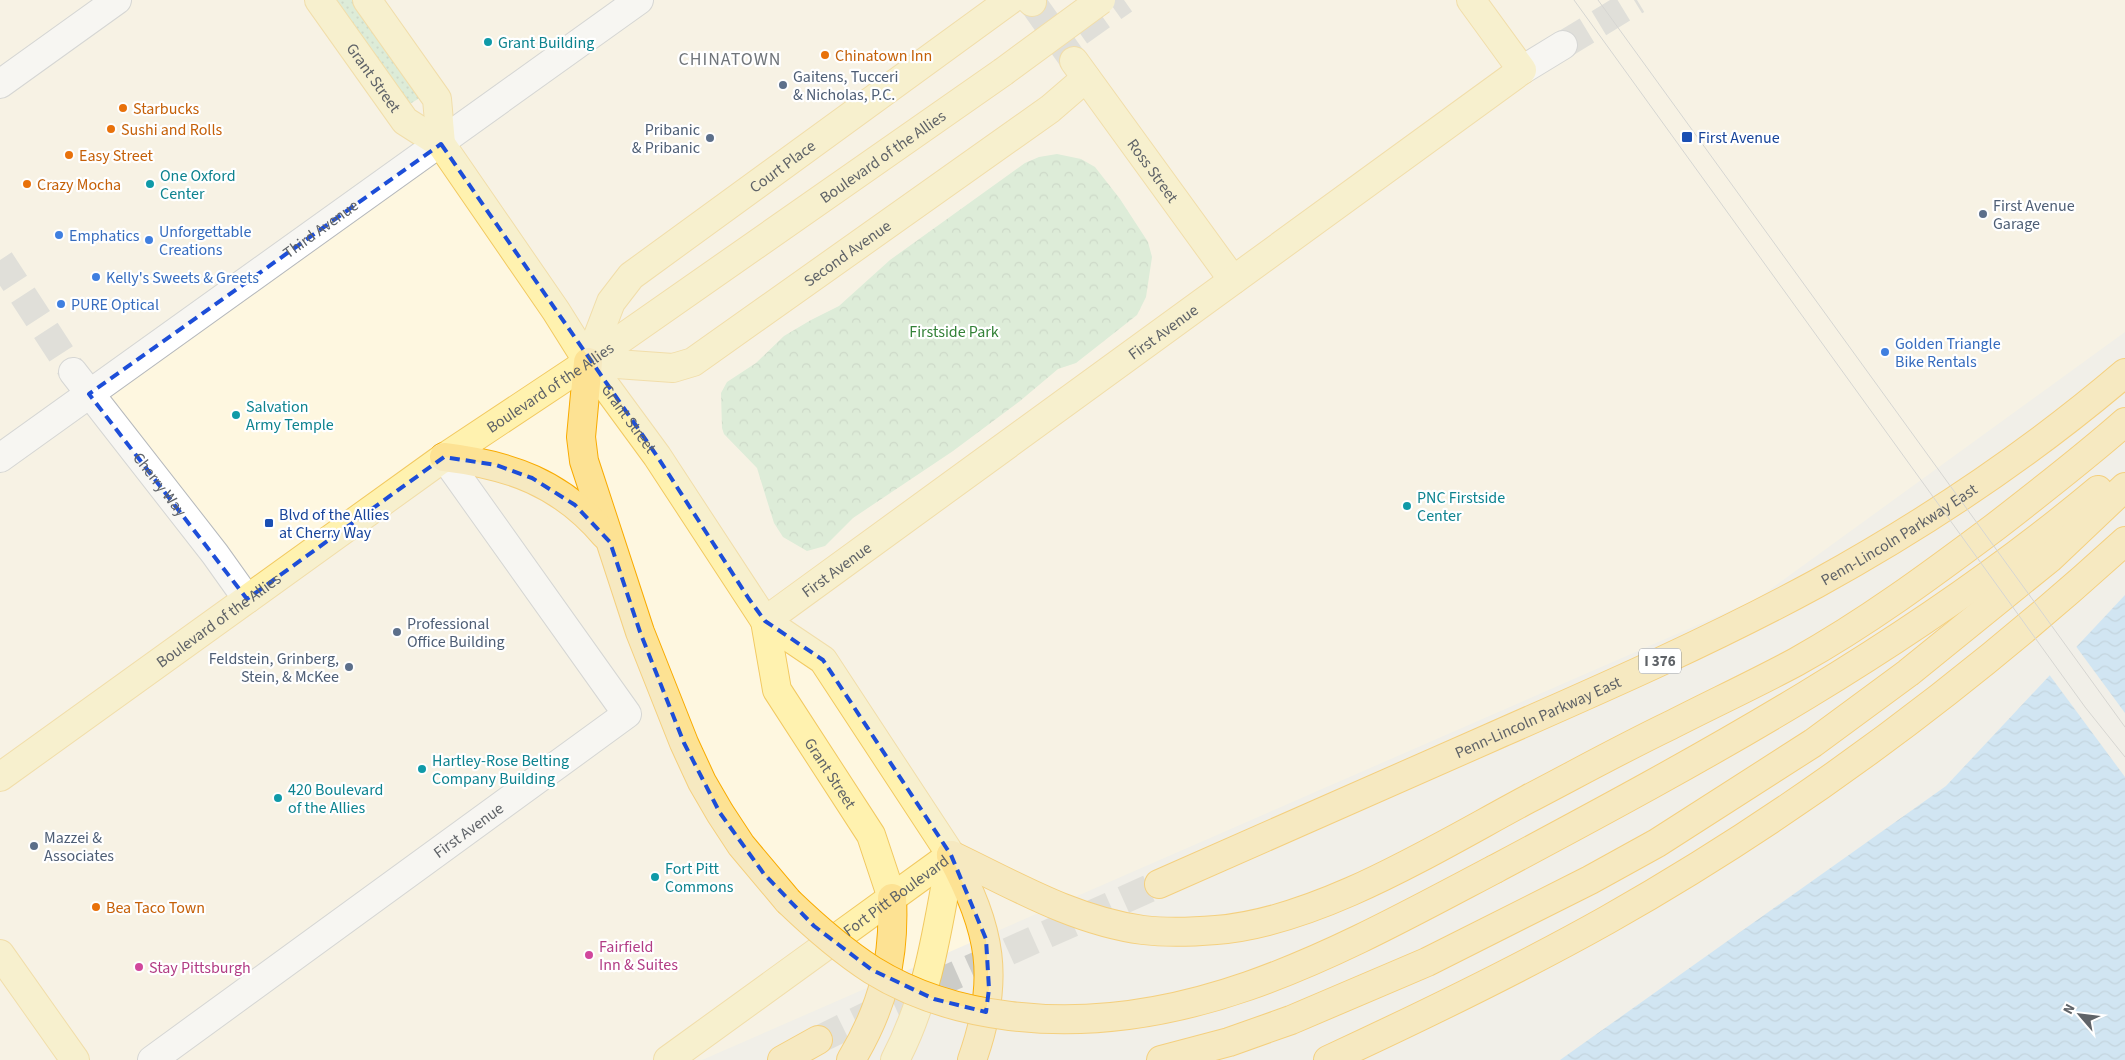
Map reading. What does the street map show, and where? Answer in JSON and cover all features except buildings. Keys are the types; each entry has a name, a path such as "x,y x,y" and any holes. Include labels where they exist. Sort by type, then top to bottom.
{"highway":[{"path":"588,362 580,437 584,461 661,690 702,782 741,845 788,901 814,926 842,950 872,970 905,987 962,1008 1025,1018 1064,1020 1147,1013 1233,993 1325,955 1410,913 1668,777 1785,709 1883,648 2023,550 2125,468"},
{"name":"Penn-Lincoln Parkway East","path":"1159,884 1606,686 1711,637 1815,584 1913,528 2008,464 2125,374"},
{"path":"951,855 1069,910 1105,922 1144,930 1180,932 1219,930 1260,922 1301,910 1343,894 1398,868 1637,741 1796,662 1842,635 1888,606 1955,557 2033,498 2125,422"},
{"path":"444,457 496,465 532,478 589,516 610,542"},
{"path":"1161,1060 1229,1042 1292,1020 1427,962 1590,880 1657,843 1813,743 1908,673 2050,558 2125,487"},
{"path":"1328,1060 1511,972 1608,919 1805,796 1897,730 1990,657 2077,585 2125,541"},
{"path":"951,855 975,904 986,939 989,965 986,1014 972,1060"},
{"path":"851,1060 876,1013 884,986 893,929 892,898"},
{"path":"782,1060 818,1040"}],"main road":[{"name":"Grant Street","path":"319,0 405,121 440,144 556,311 588,362 657,456 764,621 777,690 871,835 892,898"},
{"path":"367,0 437,99 440,144"},
{"name":"Boulevard of the Allies","path":"0,777 444,457 588,362 1003,72 1101,0"},
{"path":"1470,0 1522,70"},
{"name":"Court Place","path":"588,362 611,302 631,276 1024,1"},
{"name":"Second Avenue","path":"588,362 672,368 693,362 1050,109 1080,70"},
{"name":"Ross Street","path":"1080,70 1233,280"},
{"name":"First Avenue","path":"764,621 1522,70"},
{"name":"Grant Street","path":"764,621 823,660 951,855"},
{"name":"Fort Pitt Boulevard","path":"668,1060 951,855"},
{"name":"Fort Pitt Boulevard","path":"895,1060 906,1041 926,985 951,855"},
{"path":"0,954 75,1060"}],"street":[{"path":"0,84 117,0"},
{"name":"Third Avenue","path":"0,458 639,0"},
{"name":"First Avenue","path":"1522,70 1563,45"},
{"name":"Cherry Way","path":"73,372 215,554 247,599"},
{"name":"First Avenue","path":"152,1060 627,714 444,457"}],"highlighted area":[{"path":"441,144 657,456 749,599 765,621 823,660 951,855 986,939 989,989 986,1012 934,999 872,970 814,926 764,874 720,813 684,743 640,632 610,542 575,505 532,478 496,465 444,457 247,599 89,394"}],"shaded area":[{"path":"0,0 2125,0 2125,332 1757,599 702,1060 0,1060"}],"green space":[{"path":"337,0 352,0 421,97 410,104"},
{"name":"Firstside Park","path":"1057,154 1081,159 1095,167 1120,199 1148,242 1152,257 1146,297 1137,315 1076,363 1058,369 1020,401 953,451 853,518 825,546 807,551 783,537 774,523 757,468 724,434 722,428 721,393 727,382 756,363 784,336 839,306 890,260 1025,163 1039,157"}],"water":[{"path":"2125,595 2125,1060 1560,1060 1946,786"}],"pier":[{"path":"2075,645 2125,713 2125,777 2048,673"}],"tunnel":[{"path":"1079,32 1124,0"},
{"path":"1563,45 1637,0"},
{"path":"1032,2 1074,61"},
{"path":"0,260 73,372"},
{"path":"818,1040 889,1005 1159,884"}],"tram line":[{"path":"1574,0 2085,707 2125,757"},
{"path":"1598,0 2125,727"}],"place":[{"name":"Grant Building","path":"488,42"},
{"name":"Chinatown Inn","path":"825,55"},
{"name":"Gaitens, Tucceri & Nicholas, P.C.","path":"783,85"},
{"name":"Starbucks","path":"123,108"},
{"name":"Sushi and Rolls","path":"111,129"},
{"name":"First Avenue","path":"1687,137"},
{"name":"Pribanic & Pribanic","path":"710,138"},
{"name":"Easy Street","path":"69,155"},
{"name":"Crazy Mocha","path":"27,184"},
{"name":"One Oxford Center","path":"150,184"},
{"name":"First Avenue Garage","path":"1983,214"},
{"name":"Emphatics","path":"59,235"},
{"name":"Unforgettable Creations","path":"149,240"},
{"name":"Kelly's Sweets & Greets","path":"96,277"},
{"name":"PURE Optical","path":"61,304"},
{"name":"Golden Triangle Bike Rentals","path":"1885,352"},
{"name":"Salvation Army Temple","path":"236,415"},
{"name":"PNC Firstside Center","path":"1407,506"},
{"name":"Blvd of the Allies at Cherry Way","path":"269,523"},
{"name":"Professional Office Building","path":"397,632"},
{"name":"Feldstein, Grinberg, Stein, & McKee","path":"349,667"},
{"name":"Hartley-Rose Belting Company Building","path":"422,769"},
{"name":"420 Boulevard of the Allies","path":"278,798"},
{"name":"Mazzei & Associates","path":"34,846"},
{"name":"Fort Pitt Commons","path":"655,877"},
{"name":"Bea Taco Town","path":"96,907"},
{"name":"Fairfield Inn & Suites","path":"589,955"},
{"name":"Stay Pittsburgh","path":"139,967"}],"district":[{"name":"CHINATOWN","path":"730,59"}]}
